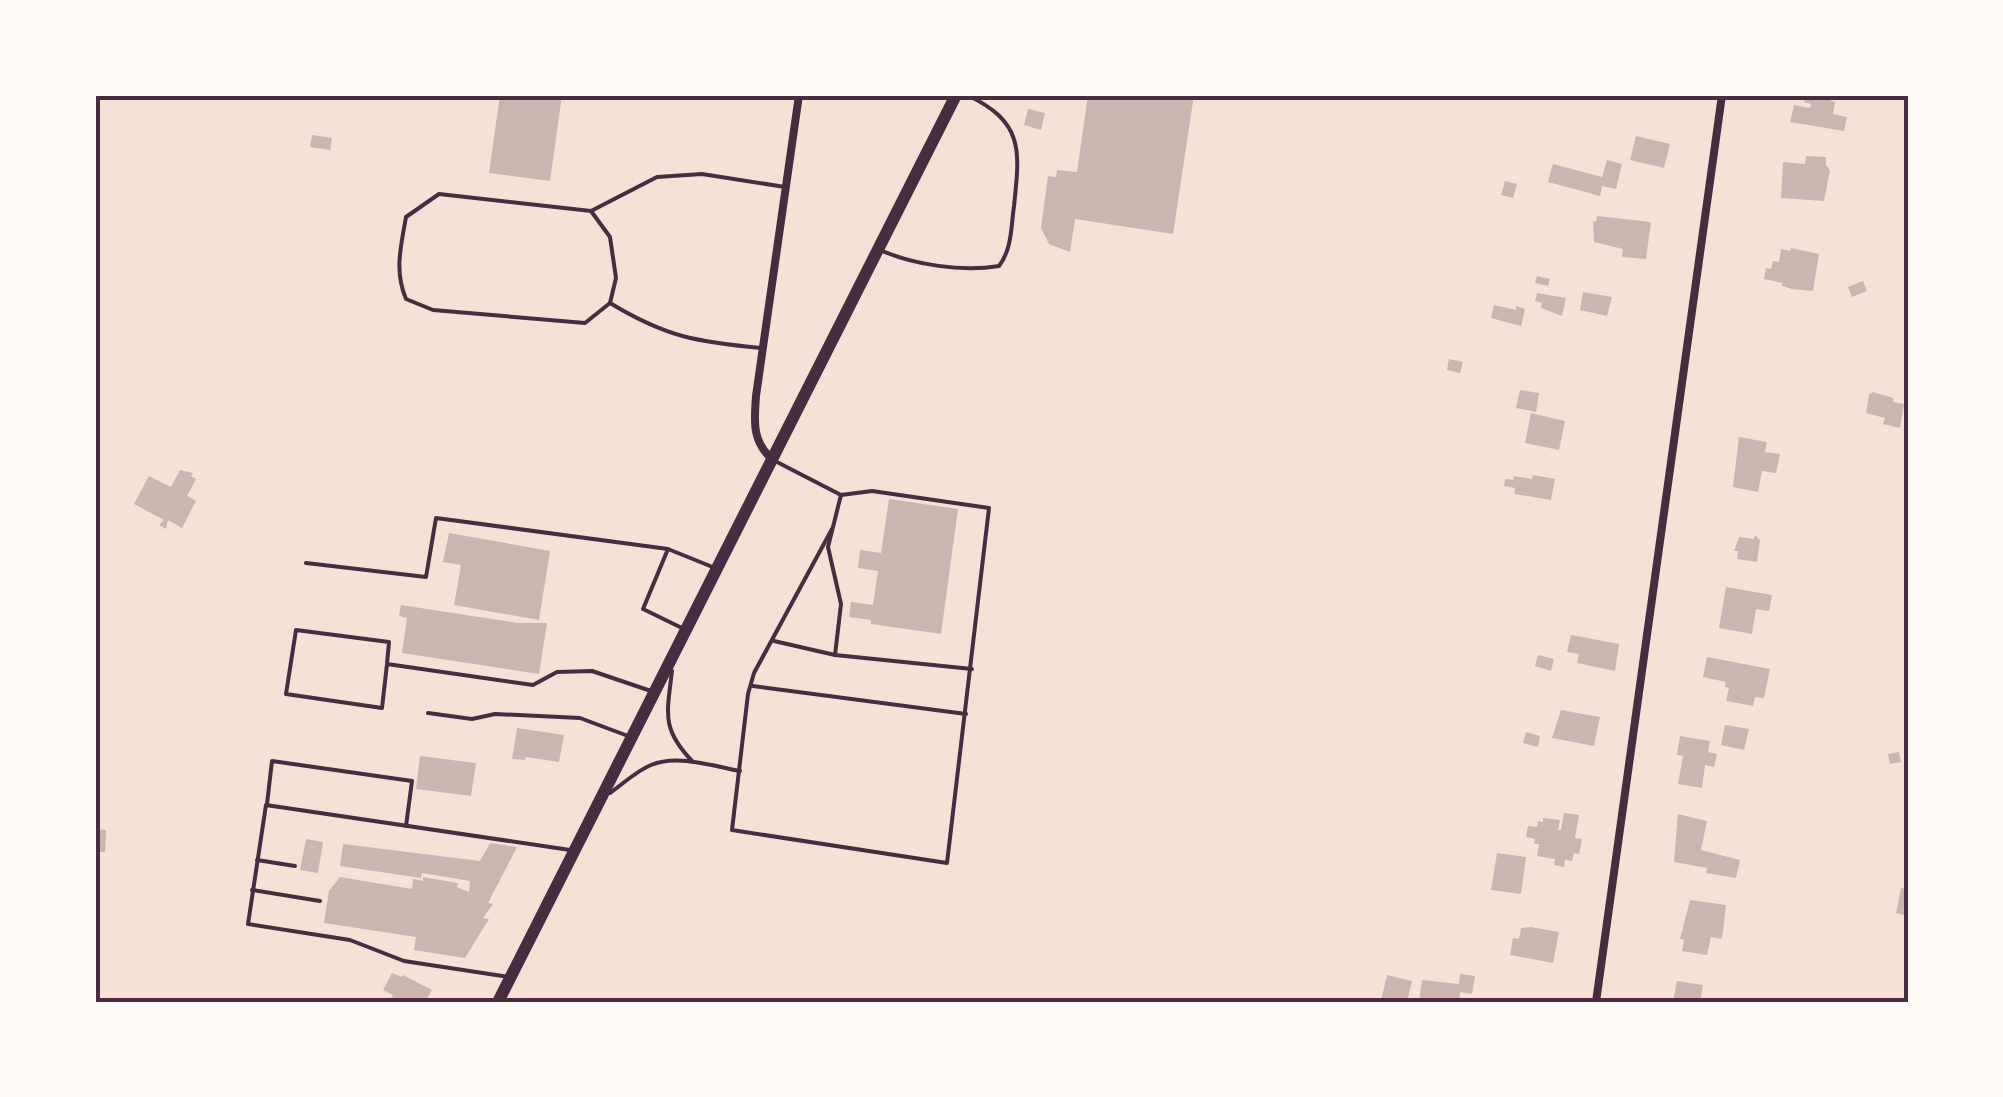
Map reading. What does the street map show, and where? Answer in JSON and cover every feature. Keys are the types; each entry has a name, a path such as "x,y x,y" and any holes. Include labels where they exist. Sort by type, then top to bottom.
{"main road":[{"path":"498,1002 956,95"}],"street":[{"path":"773,460 758,445 754,433 762,348 799,95"},
{"path":"1596,1002 1722,95"}],"lane":[{"path":"880,250 898,258 977,270 999,266 1005,258 1020,156 1012,131 991,106 967,95"},
{"path":"592,211 610,237 616,278 610,303 585,322 433,310 406,298 398,281 406,217 439,194 592,211 657,178 702,174 785,187"},
{"path":"610,303 641,322 682,338 762,348"},
{"path":"773,460 841,496 872,491 989,508 947,863 732,830 751,686 832,529"},
{"path":"835,655 840,604 828,547 841,496"},
{"path":"306,563 426,577 436,518 668,549 718,570"},
{"path":"668,549 643,609 687,630"},
{"path":"296,630 389,642 387,664 382,708 286,694 296,630"},
{"path":"773,641 835,655 972,669"},
{"path":"673,657 667,720 675,743 693,762"},
{"path":"387,664 533,685 557,672 592,671 656,692"},
{"path":"751,686 966,714"},
{"path":"428,712 472,719 495,714 580,718 632,738"},
{"path":"406,826 412,781 272,761 248,924 350,940 404,961 511,977"},
{"path":"602,799 651,765 693,762 740,771"},
{"path":"266,805 575,851"},
{"path":"257,860 295,866"},
{"path":"252,890 320,901"}],"building":[{"path":"500,95 562,95 550,181 489,173"},
{"path":"1088,95 1194,95 1173,234 1075,219 1070,252 1049,244 1041,228 1048,176 1056,177 1057,170 1077,172"},
{"path":"1805,95 1832,95 1833,114 1847,117 1844,131 1790,122 1794,105 1810,108 1811,104 1804,102"},
{"path":"1028,109 1045,113 1041,130 1024,125"},
{"path":"312,135 332,138 330,150 310,147"},
{"path":"1636,136 1670,144 1664,168 1630,160"},
{"path":"1806,156 1826,157 1830,170 1824,201 1781,198 1783,162 1805,164"},
{"path":"1607,160 1622,164 1616,189 1602,186 1600,196 1548,182 1553,164 1602,177"},
{"path":"1505,181 1517,184 1513,198 1501,195"},
{"path":"1597,216 1651,222 1646,259 1622,257 1623,249 1594,242 1593,221"},
{"path":"1781,249 1819,254 1813,291 1792,289 1764,279 1766,268 1771,269 1773,261 1779,262"},
{"path":"1537,276 1550,279 1548,286 1535,283"},
{"path":"1863,281 1867,291 1852,297 1848,287"},
{"path":"1583,292 1612,297 1607,316 1580,310"},
{"path":"1537,293 1566,298 1562,316 1541,308 1542,303 1535,301"},
{"path":"1494,305 1525,309 1521,326 1491,318"},
{"path":"1449,359 1463,362 1460,373 1447,370"},
{"path":"1520,390 1539,393 1536,412 1516,408"},
{"path":"1873,392 1904,404 1900,428 1883,424 1885,418 1866,413"},
{"path":"1531,413 1565,421 1559,450 1525,443"},
{"path":"1739,437 1767,442 1765,452 1780,454 1776,473 1762,471 1758,492 1733,487"},
{"path":"180,470 193,473 191,476 196,479 187,496 196,501 182,528 168,520 166,529 159,525 164,520 134,504 149,476 171,487"},
{"path":"1533,475 1555,479 1551,500 1514,494 1515,488 1504,486 1505,479 1532,479"},
{"path":"889,499 958,509 941,634 849,617 851,602 873,605 878,571 858,568 860,550 881,553"},
{"path":"449,533 550,551 539,620 454,605 461,565 443,562"},
{"path":"1755,535 1760,540 1757,562 1737,559 1738,551 1734,551 1739,537 1754,539"},
{"path":"1726,587 1772,595 1769,611 1756,609 1752,634 1719,628"},
{"path":"401,605 518,623 547,623 539,674 402,653 407,618 399,616"},
{"path":"1571,635 1619,644 1615,671 1577,663 1579,654 1567,652"},
{"path":"1538,655 1554,659 1551,671 1535,666"},
{"path":"1707,657 1770,669 1764,698 1755,697 1753,706 1726,701 1726,682 1703,677"},
{"path":"1561,710 1600,717 1594,746 1552,738"},
{"path":"1725,725 1749,729 1744,750 1721,745"},
{"path":"517,728 564,735 559,762 512,759"},
{"path":"1526,732 1540,736 1538,747 1523,743"},
{"path":"1680,736 1710,741 1708,752 1717,754 1714,767 1705,765 1702,788 1678,784 1683,756 1677,755"},
{"path":"1899,752 1901,762 1890,764 1888,754"},
{"path":"420,756 476,763 471,796 416,789"},
{"path":"1564,813 1579,815 1575,838 1582,839 1579,854 1574,853 1572,861 1565,860 1564,867 1554,865 1555,859 1537,856 1539,844 1526,837 1528,826 1537,827 1543,818 1560,820 1561,830"},
{"path":"1678,814 1707,821 1701,850 1740,860 1736,878 1674,862"},
{"path":"95,829 106,830 105,852 99,852 97,862"},
{"path":"306,839 323,842 318,873 300,870"},
{"path":"490,843 517,847 488,903 493,904 483,918 489,919 465,958 414,950 416,937 324,923 329,891 340,877 412,889 413,879 423,881 423,877 458,883 457,887 469,892 470,881 340,866 343,844 480,861"},
{"path":"1497,853 1526,857 1521,894 1491,890"},
{"path":"1901,888 1908,889 1908,916 1896,913"},
{"path":"1690,900 1726,905 1722,939 1711,937 1707,955 1682,951 1684,940 1680,939"},
{"path":"1521,928 1559,932 1553,963 1510,955 1513,938 1519,939"},
{"path":"392,973 432,990 425,1002 389,1002 393,995 383,990"},
{"path":"1460,974 1475,976 1472,994 1460,992 1459,1002 1419,1002 1422,980 1459,984"},
{"path":"1387,975 1412,981 1407,1002 1381,1001"},
{"path":"1677,981 1703,985 1700,1002 1673,1002"}]}
